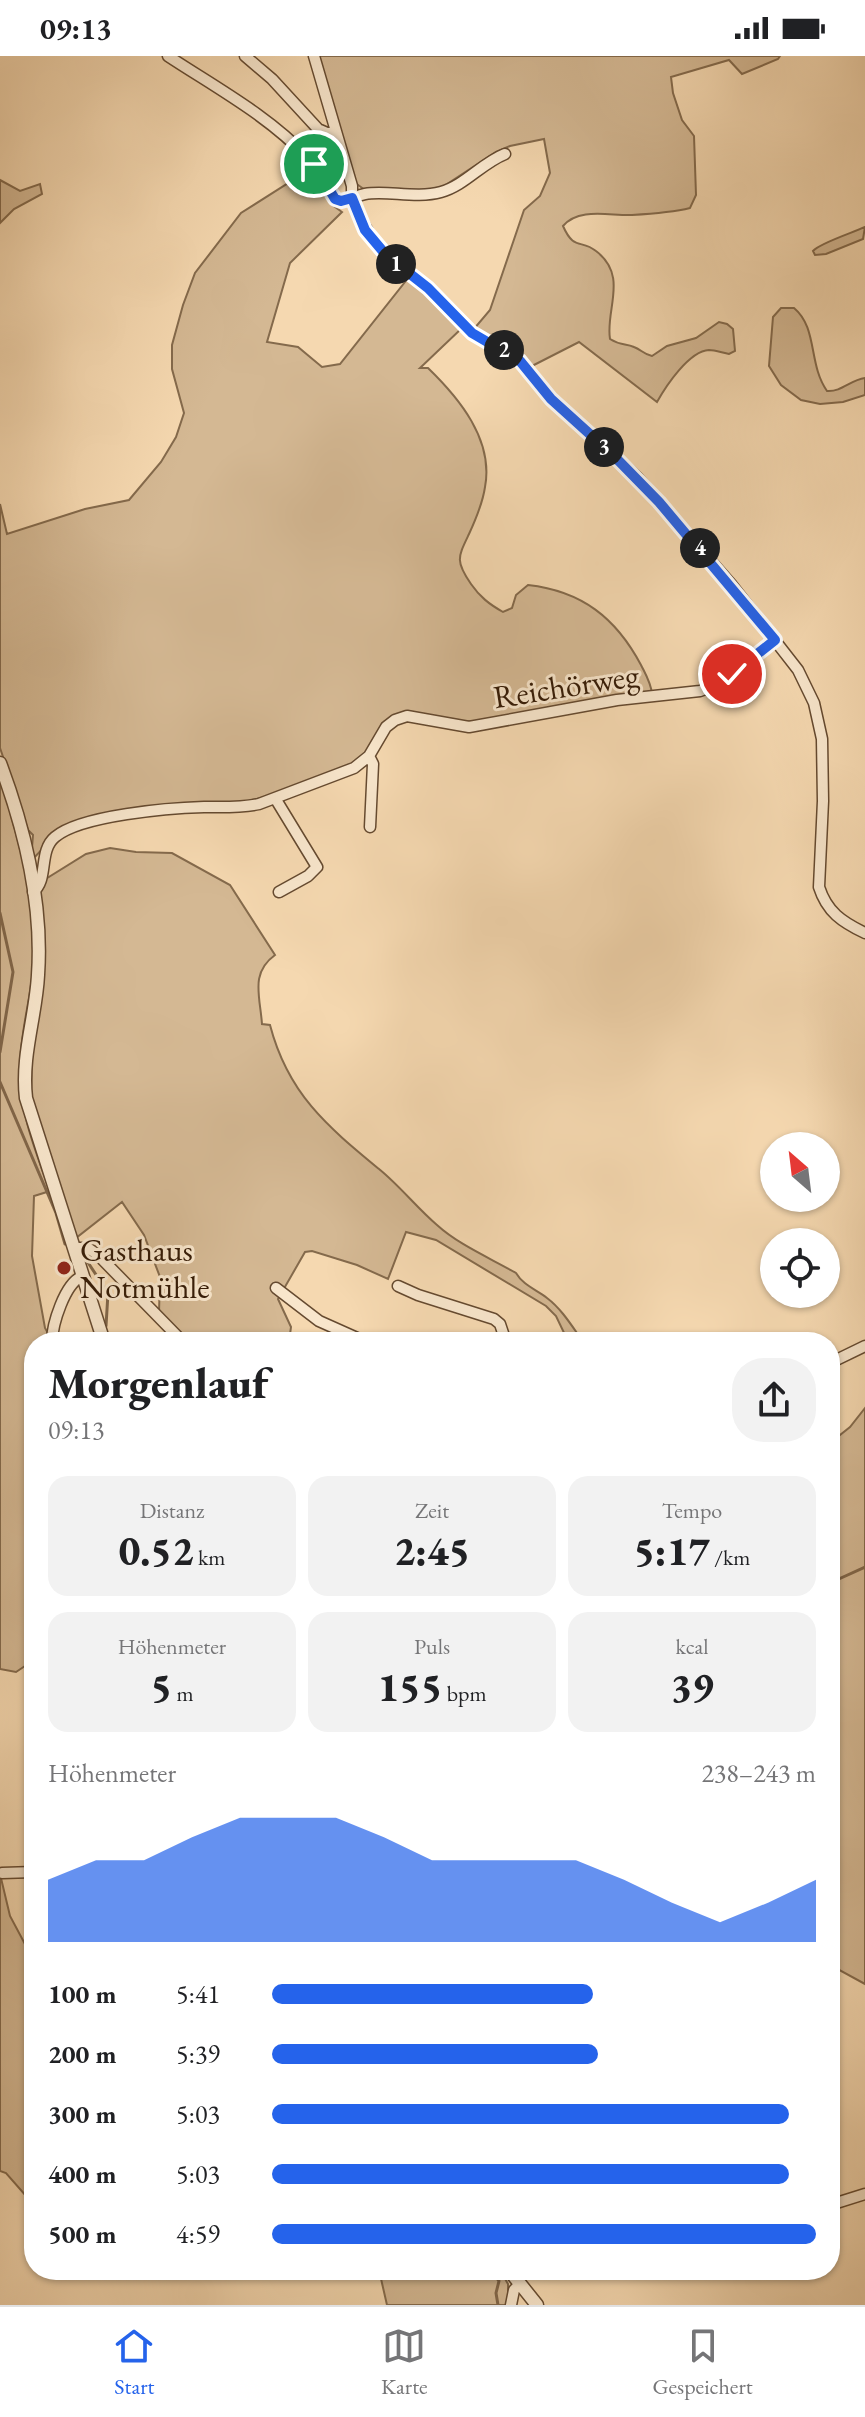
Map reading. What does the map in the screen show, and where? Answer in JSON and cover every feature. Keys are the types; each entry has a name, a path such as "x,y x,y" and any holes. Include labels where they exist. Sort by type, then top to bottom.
{"street":[{"path":"168,56 250,110 293,144 310,159 335,199 341,201 367,193 438,193 450,189 505,154"},
{"path":"245,56 272,79 318,129 327,133 335,131"},
{"path":"314,56 352,186 352,198 365,230 386,255 428,288 472,333 520,361 551,399 659,502 775,640 802,678 819,718 822,739 819,887 823,899 838,919 865,933"},
{"name":"Reichörweg","path":"33,892 39,886 47,848 56,836 72,827 165,810 245,807 275,798 345,773 369,756 386,727 407,716 469,727 617,700 700,691 716,685 775,640"},
{"path":"369,756 373,764 370,827"},
{"path":"0,763 25,838 33,892 39,971 25,1063 26,1098 100,1332"},
{"path":"275,798 317,867 308,876 279,892"},
{"path":"74,1248 88,1248 98,1255 173,1332"},
{"path":"53,1332 55,1319 72,1284 81,1277"},
{"path":"398,1286 494,1319 503,1332"},
{"path":"276,1288 319,1321 344,1332"},
{"path":"840,1358 865,1346"},
{"path":"2,1873 24,1872"},
{"path":"840,2202 865,2194"},
{"path":"517,2280 537,2305"},
{"path":"511,2305 511,2297 520,2284"}],"shaded area":[{"path":"318,56 780,56 742,74 729,60 671,77 682,120 694,136 696,195 690,208 632,215 586,214 563,226 574,242 596,251 611,271 614,294 610,339 652,356 667,346 696,338 719,322 733,329 735,351 729,354 709,350 694,356 679,370 657,402 579,342 530,367 473,330 490,310 524,210 540,196 550,173 544,139 496,152 441,188 429,191 365,190 354,182"},
{"path":"312,168 331,204 342,212 290,263 267,342 298,347 322,367 340,364 409,277 462,328 420,368 428,368 462,406 472,421 484,453 484,493 460,559 466,576 481,596 503,612 512,608 516,595 528,585 565,593 581,601 608,621 631,648 648,679 652,694 467,724 396,716 368,753 355,763 269,796 239,803 107,813 48,843 31,861 33,835 28,830 0,748 0,504 7,534 85,509 129,500 161,462 176,437 184,413 172,369 172,345 195,273 241,213"},
{"path":"0,180 20,191 40,184 42,194 14,209 0,223"},
{"path":"865,227 863,239 826,254 815,255 813,251 822,245"},
{"path":"781,308 794,308 802,316 821,381 827,391 865,378 865,395 843,402 820,404 801,400 781,385 769,366 773,317"},
{"path":"0,777 23,862 33,928 33,966 22,1038 20,1083 29,1130 50,1191 34,1196 32,1256 47,1332 24,1332 24,1667 16,1672 0,1669"},
{"path":"110,848 172,853 230,885 275,955 259,977 262,1024 270,1025 287,1071 312,1107 437,1225 465,1245 516,1273 555,1305 576,1332 564,1332 556,1316 546,1306 436,1240 406,1232 388,1279 357,1265 312,1251 305,1252 278,1299 290,1332 175,1332 159,1313 160,1277 144,1235 122,1202 76,1238 31,1096 36,885 86,854"},
{"path":"865,1408 865,1984 840,1970 840,1435"},
{"path":"0,1874 10,1916 24,1942 24,2194 6,2173 0,2171"},
{"path":"381,2280 506,2280 508,2284 508,2305 387,2305"}],"waterway":[{"path":"0,913 13,972 0,1052"},
{"path":"0,1082 56,1213 65,1244"},
{"path":"87,1261 108,1293 106,1326"},
{"path":"840,1578 865,1567"},
{"path":"498,2280 498,2305"}],"place":[{"name":"Gasthaus Notmühle","path":"64,1268"}],"route":[{"path":"314,164 335,199 346,201 352,198 365,230 377,246 428,288 472,333 520,361 551,399 637,477 731,584 775,640 732,674"}]}
